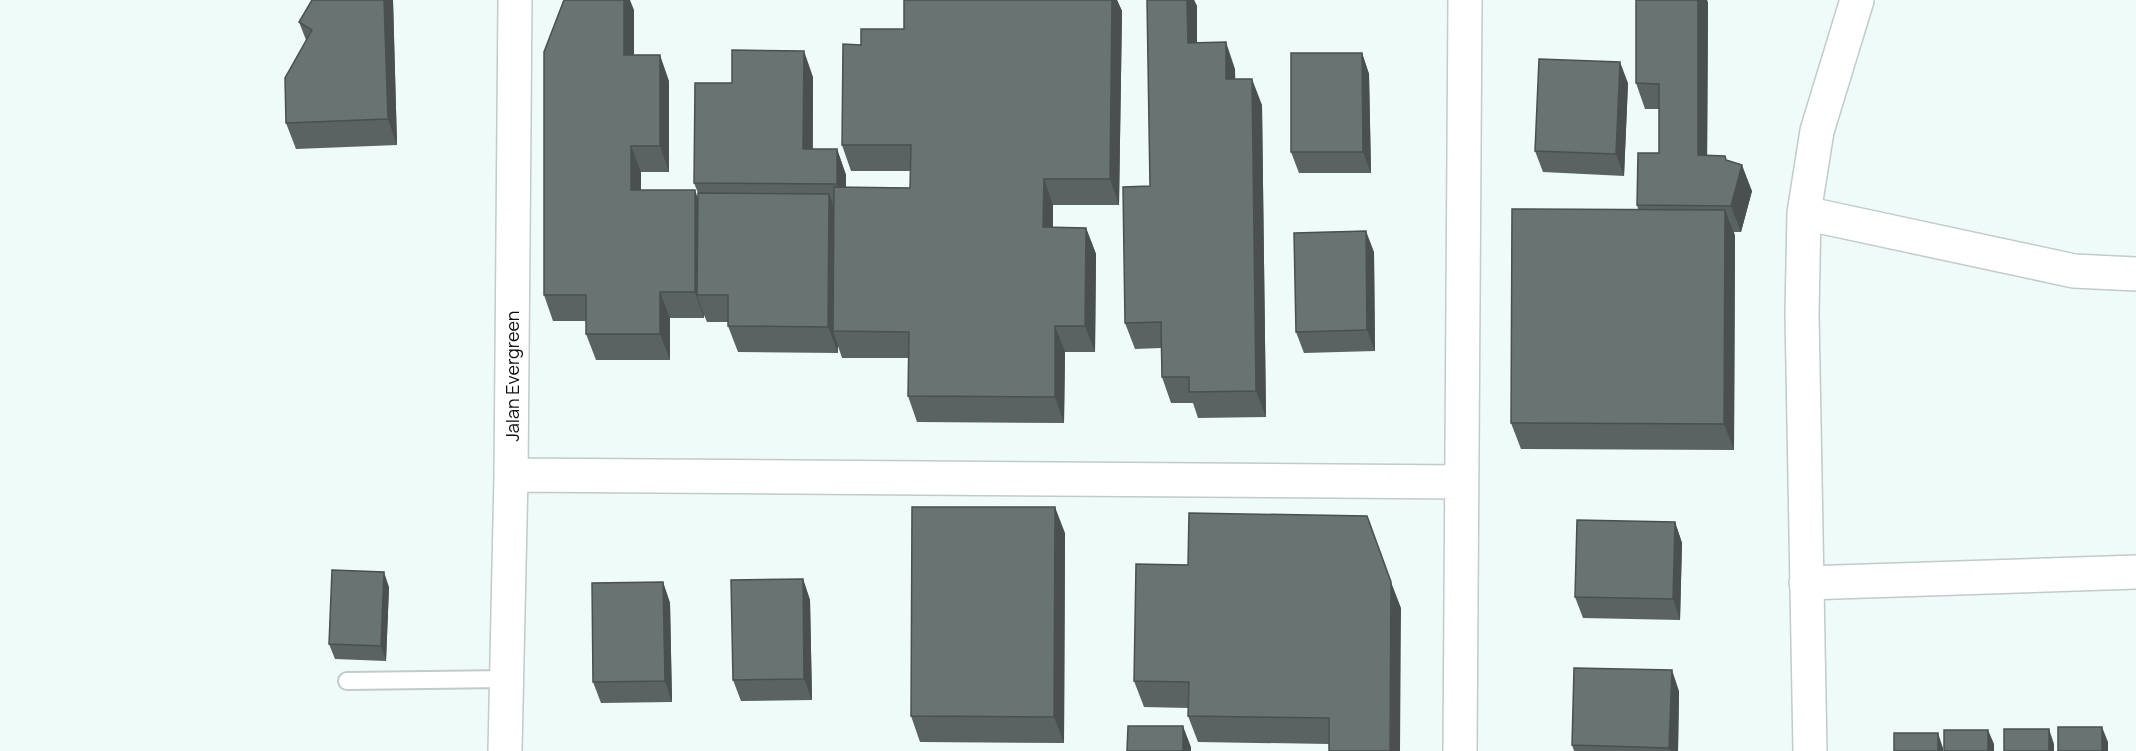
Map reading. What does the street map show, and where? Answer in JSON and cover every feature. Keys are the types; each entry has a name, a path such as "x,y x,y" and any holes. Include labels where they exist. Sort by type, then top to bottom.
{"street":[{"name":"Jalan Evergreen","path":"505,751 511,475 515,0"},
{"path":"1460,751 1465,0"},
{"path":"1810,751 1802,314 1804,213 1817,131 1857,0"},
{"path":"1804,213 2074,271 2136,274"},
{"path":"511,475 1461,482"},
{"path":"1806,583 2136,572"}],"lane":[{"path":"347,681 507,679"}],"building":[{"path":"312,0 384,0 388,119 286,123 285,78 312,30 299,22"},
{"path":"564,0 624,0 624,55 660,55 660,146 631,146 631,190 695,190 695,292 660,292 660,334 586,334 586,295 544,295 544,52"},
{"path":"904,0 1112,0 1110,179 1044,179 1043,227 1086,228 1085,326 1055,326 1055,397 908,396 909,332 833,331 834,187 910,188 911,145 842,145 843,44 861,45 861,29 904,29"},
{"path":"1147,0 1187,0 1188,43 1226,42 1226,79 1252,79 1256,391 1189,392 1189,377 1162,377 1161,322 1125,323 1123,187 1150,186"},
{"path":"1636,0 1698,0 1698,155 1725,156 1726,160 1742,165 1731,206 1637,205 1638,153 1659,153 1659,84 1636,83"},
{"path":"732,50 804,51 803,149 837,149 837,184 694,183 695,83 732,83"},
{"path":"1291,53 1362,53 1363,152 1291,152"},
{"path":"1539,59 1620,62 1616,154 1535,151"},
{"path":"698,193 829,194 828,327 728,326 728,295 697,295"},
{"path":"1512,209 1725,210 1724,424 1511,423"},
{"path":"1366,231 1367,330 1296,332 1294,233"},
{"path":"912,507 1055,507 1054,717 911,716"},
{"path":"1189,513 1367,516 1391,582 1390,751 1329,751 1329,718 1188,716 1189,682 1134,681 1136,564 1188,565"},
{"path":"1577,520 1675,522 1673,599 1575,597"},
{"path":"332,570 384,572 381,646 329,644"},
{"path":"803,579 804,679 733,680 731,580"},
{"path":"663,582 665,681 593,682 592,583"},
{"path":"1574,668 1672,670 1669,748 1572,745"},
{"path":"1128,726 1183,726 1183,751 1127,751"},
{"path":"2058,727 2102,727 2102,751 2058,751"},
{"path":"2004,729 2049,729 2049,751 2004,751"},
{"path":"1944,730 1988,730 1988,751 1944,751"},
{"path":"1894,733 1938,733 1938,751 1894,751"}]}
